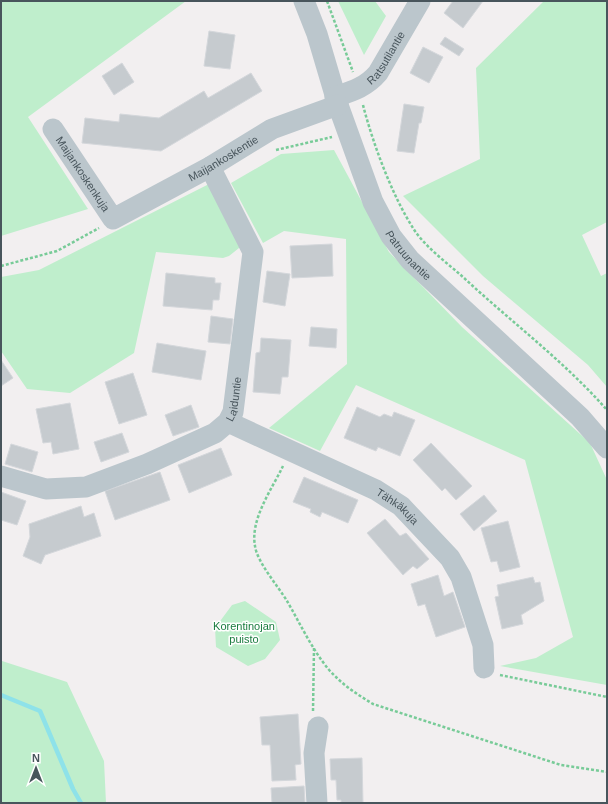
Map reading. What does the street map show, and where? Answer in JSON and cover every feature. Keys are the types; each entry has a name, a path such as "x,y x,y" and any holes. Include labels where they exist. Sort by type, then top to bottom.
{"street":[{"name":"Patruunantie","path":"304,1 317,34 336,101 372,202 391,236 410,260 580,417 607,448"},
{"name":"Ratsutilantie","path":"336,101 370,82 378,73 420,1"},
{"name":"Maijankoskentie","path":"113,219 210,167 272,129 336,101"},
{"name":"Maijankoskenkuja","path":"53,128 113,219"},
{"name":"Laiduntie","path":"1,476 46,489 86,487 147,464 215,434 228,422 234,412 253,252 210,167"},
{"name":"Tähkäkuja","path":"228,422 382,494 401,506 450,558 461,577 483,645 484,668"},
{"path":"317,803 314,753 318,727"}],"path":[{"path":"328,1 359,89 369,128 396,194 413,229 425,243 475,289 590,391 607,410"},
{"path":"274,151 280,148 348,134 369,128"},
{"path":"1,266 57,251 113,219"},
{"path":"290,452 260,512 255,530 255,546 262,562 314,647 335,676 354,693 373,704 561,765 607,772"},
{"path":"314,647 313,710 318,727"},
{"path":"484,668 504,677 607,697"}],"green space":[{"path":"1,1 186,1 28,117 88,209 1,236"},
{"path":"338,1 375,1 386,16 364,55"},
{"path":"544,1 607,1 607,222 582,235 601,276 607,273 607,387 588,365 483,276 403,196 480,159 476,68"},
{"path":"334,150 389,252 462,327 590,443 607,480 607,685 500,666 536,658 573,637 525,460 356,385 320,451 269,428 347,364 346,239 284,231 263,243 231,183 281,154"},
{"path":"211,183 244,244 229,256 223,258 156,252 134,353 70,393 27,389 1,351 1,277 39,270"},
{"name":"Korentinojan puisto","path":"245,601 276,622 280,640 265,659 248,666 216,647 215,628 232,605"},
{"path":"2,661 67,682 104,761 106,803 1,803"}],"building":[{"path":"453,1 483,1 463,28 444,13"},
{"path":"209,31 235,35 230,69 204,66"},
{"path":"445,37 464,49 459,56 440,44"},
{"path":"423,47 443,57 429,83 410,73"},
{"path":"122,63 134,82 114,95 102,76"},
{"path":"251,73 262,91 161,151 82,143 85,118 119,122 120,114 159,118 204,91 208,98"},
{"path":"404,104 424,107 421,123 419,123 414,153 397,151"},
{"path":"332,244 333,276 292,278 290,246"},
{"path":"267,271 290,274 285,306 263,302"},
{"path":"166,273 215,278 215,283 221,283 219,300 213,300 212,310 163,306"},
{"path":"211,316 233,319 230,344 208,342"},
{"path":"311,327 337,329 336,348 309,346"},
{"path":"261,338 291,340 288,377 282,377 280,394 253,392 256,353 260,352"},
{"path":"157,343 206,351 201,380 152,372"},
{"path":"1,360 13,378 1,386"},
{"path":"133,373 147,415 119,424 105,382"},
{"path":"70,403 79,449 53,454 51,442 43,443 36,409"},
{"path":"191,405 199,427 173,436 165,415"},
{"path":"357,407 380,417 384,414 392,417 394,412 415,420 400,456 378,447 376,451 344,438"},
{"path":"122,433 129,452 101,462 94,442"},
{"path":"431,443 472,486 456,500 445,488 442,491 413,460"},
{"path":"11,444 38,452 32,472 5,464"},
{"path":"221,448 232,475 189,493 178,465"},
{"path":"160,472 170,500 115,520 105,491"},
{"path":"304,477 358,500 348,523 322,512 320,517 310,512 311,509 293,502"},
{"path":"1,492 26,501 17,525 1,520"},
{"path":"484,495 497,511 474,531 460,514"},
{"path":"81,506 84,517 94,513 101,536 45,555 41,564 23,556 30,537 29,524"},
{"path":"385,519 400,536 406,533 429,559 417,569 413,566 403,575 367,533"},
{"path":"508,521 520,567 500,572 497,561 491,562 481,528"},
{"path":"438,575 444,596 453,592 465,627 436,637 425,604 418,606 411,584"},
{"path":"533,577 535,583 540,582 544,601 521,615 523,624 502,629 495,597 499,596 497,585"},
{"path":"298,714 301,764 295,765 296,780 272,781 270,745 262,745 260,717"},
{"path":"362,758 363,803 341,803 341,800 337,800 336,780 331,780 330,759"},
{"path":"304,786 305,803 272,803 271,788"}],"waterway":[{"path":"1,695 40,711 73,789 81,803"}]}
